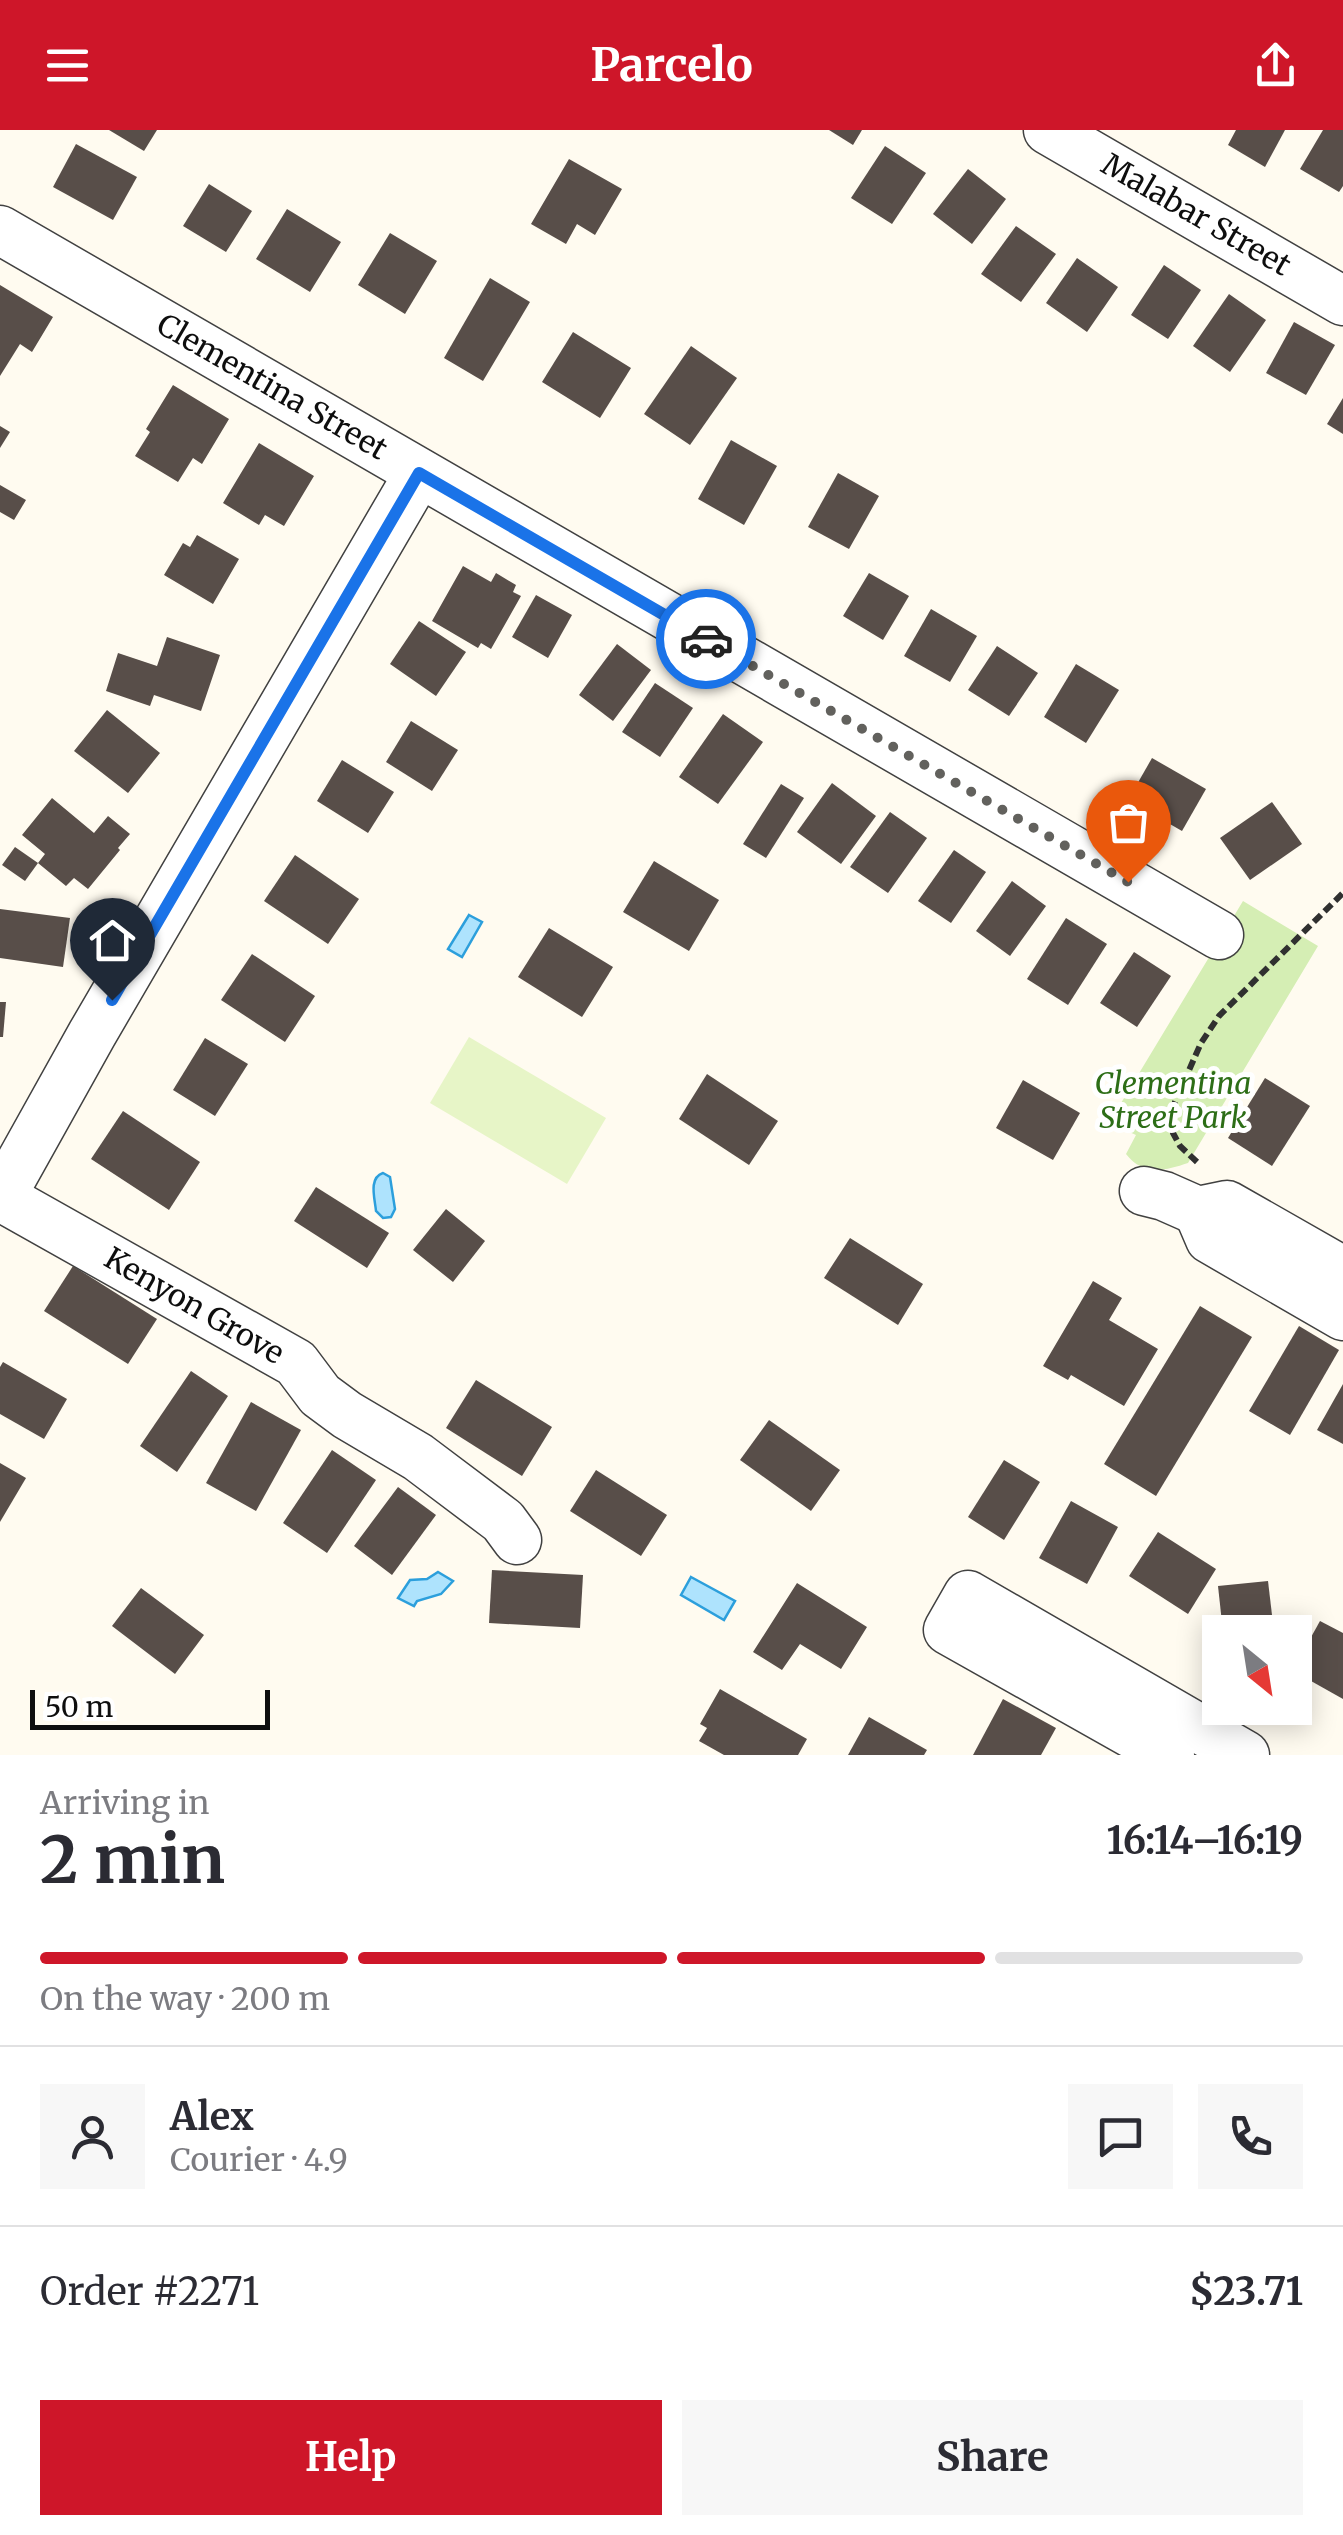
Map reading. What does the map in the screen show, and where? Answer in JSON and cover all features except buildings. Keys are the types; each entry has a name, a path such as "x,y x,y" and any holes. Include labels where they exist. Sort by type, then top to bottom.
{"street":[{"name":"Malabar Street","path":"1048,130 1343,301"},
{"name":"Clementina Street","path":"0,230 1219,935"},
{"path":"1,1198 92,1034 419,473"},
{"path":"1144,1191 1198,1211 1227,1206 1343,1270"},
{"name":"Kenyon Grove","path":"1,1198 296,1364 320,1395 432,1468 503,1521 516,1540"},
{"path":"1198,1211 1210,1239 1343,1316"},
{"path":"1170,1755 948,1630 968,1595 1246,1755"}],"path":[{"path":"1197,1162 1180,1146 1173,1133 1172,1116 1201,1043 1218,1016 1343,892"}],"green space":[{"name":"Clementina Street Park","path":"1243,901 1318,946 1188,1163 1162,1169 1139,1166 1126,1154 1136,1135 1109,1123"},
{"path":"469,1037 606,1118 567,1184 430,1103"}],"water":[{"path":"469,915 482,922 462,957 448,949"},
{"path":"383,1173 390,1177 395,1209 391,1217 383,1218 376,1211 374,1189 375,1179"},
{"path":"438,1572 453,1581 441,1594 417,1601 414,1606 398,1598 410,1580 427,1579"},
{"path":"691,1577 735,1601 724,1620 681,1595"}],"way so far":[{"path":"706,639 1128,882"}],"route":[{"path":"112,1000 419,473 706,639"}]}
